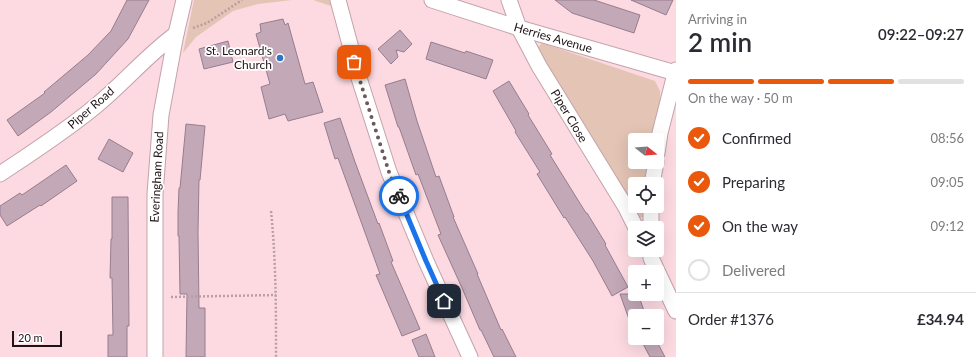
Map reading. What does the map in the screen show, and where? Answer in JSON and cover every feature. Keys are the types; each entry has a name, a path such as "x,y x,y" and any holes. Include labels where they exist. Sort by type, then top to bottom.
{"street":[{"name":"Everingham Road","path":"155,357 155,186 161,115 184,0"},
{"path":"338,0 359,78 389,172 426,261 470,357"},
{"name":"Herries Avenue","path":"432,0 519,28 676,72"},
{"name":"Piper Close","path":"509,0 519,28 543,72 625,206 632,221"},
{"name":"Piper Road","path":"0,174 62,133 98,105 158,47 176,34"},
{"path":"660,133 676,72"},
{"path":"651,257 676,311"}],"path":[{"path":"176,34 206,23 242,0"},
{"path":"271,211 276,295 276,357"},
{"path":"155,298 276,295"}],"shaded area":[{"path":"194,0 292,0 258,4 233,11 196,37 183,53"},
{"path":"313,0 330,0 331,6"},
{"path":"542,43 655,81 660,91 660,102 654,133 628,133 628,169 648,169 647,177 628,177 628,200 539,54 538,47"},
{"path":"636,213 644,213 643,217 639,218"}],"building":[{"path":"127,0 149,0 128,39 96,74 51,112 18,136 7,120 45,93 44,92 88,55 111,31"},
{"path":"555,0 594,0 640,15 634,33 572,13"},
{"path":"631,0 673,0 666,15"},
{"name":"St. Leonard's Church","path":"283,19 285,25 288,23 305,84 313,82 323,112 288,121 285,114 269,119 261,87 270,84 256,34 261,32 260,24"},
{"path":"400,30 412,44 404,52 396,50 398,57 391,64 378,49"},
{"path":"228,41 233,62 204,69 199,49"},
{"path":"431,42 493,60 486,79 426,59"},
{"path":"405,79 417,121 436,177 439,176 453,217 477,274 501,330 502,329 516,357 494,357 480,330 438,235 441,234 418,174 416,175 398,127 385,85"},
{"path":"509,81 552,154 550,155 606,244 605,245 628,287 612,296 593,261 537,174 540,172 515,132 516,131 493,91"},
{"path":"340,118 355,162 393,261 391,262 420,329 402,336 376,275 380,274 338,158 335,159 324,123"},
{"path":"186,124 205,126 199,180 198,232 199,308 205,308 205,357 186,357 187,294 180,294 178,212"},
{"path":"109,139 133,153 123,172 98,159"},
{"path":"66,165 77,181 41,206 40,205 7,226 0,215 0,206 20,193 22,195"},
{"path":"112,197 128,197 129,326 127,326 127,357 108,357 108,335 113,335 112,278 110,278"},
{"path":"620,294 628,294 628,301 641,301 643,309 628,309 628,316"},
{"path":"426,334 435,357 419,357 412,340"},
{"path":"644,345 659,345 665,357 650,357"}],"way so far":[{"path":"354,62 389,172 399,196"}],"place":[{"name":"St. Leonard's Church","path":"280,58"}],"route":[{"path":"399,196 444,301"}]}
